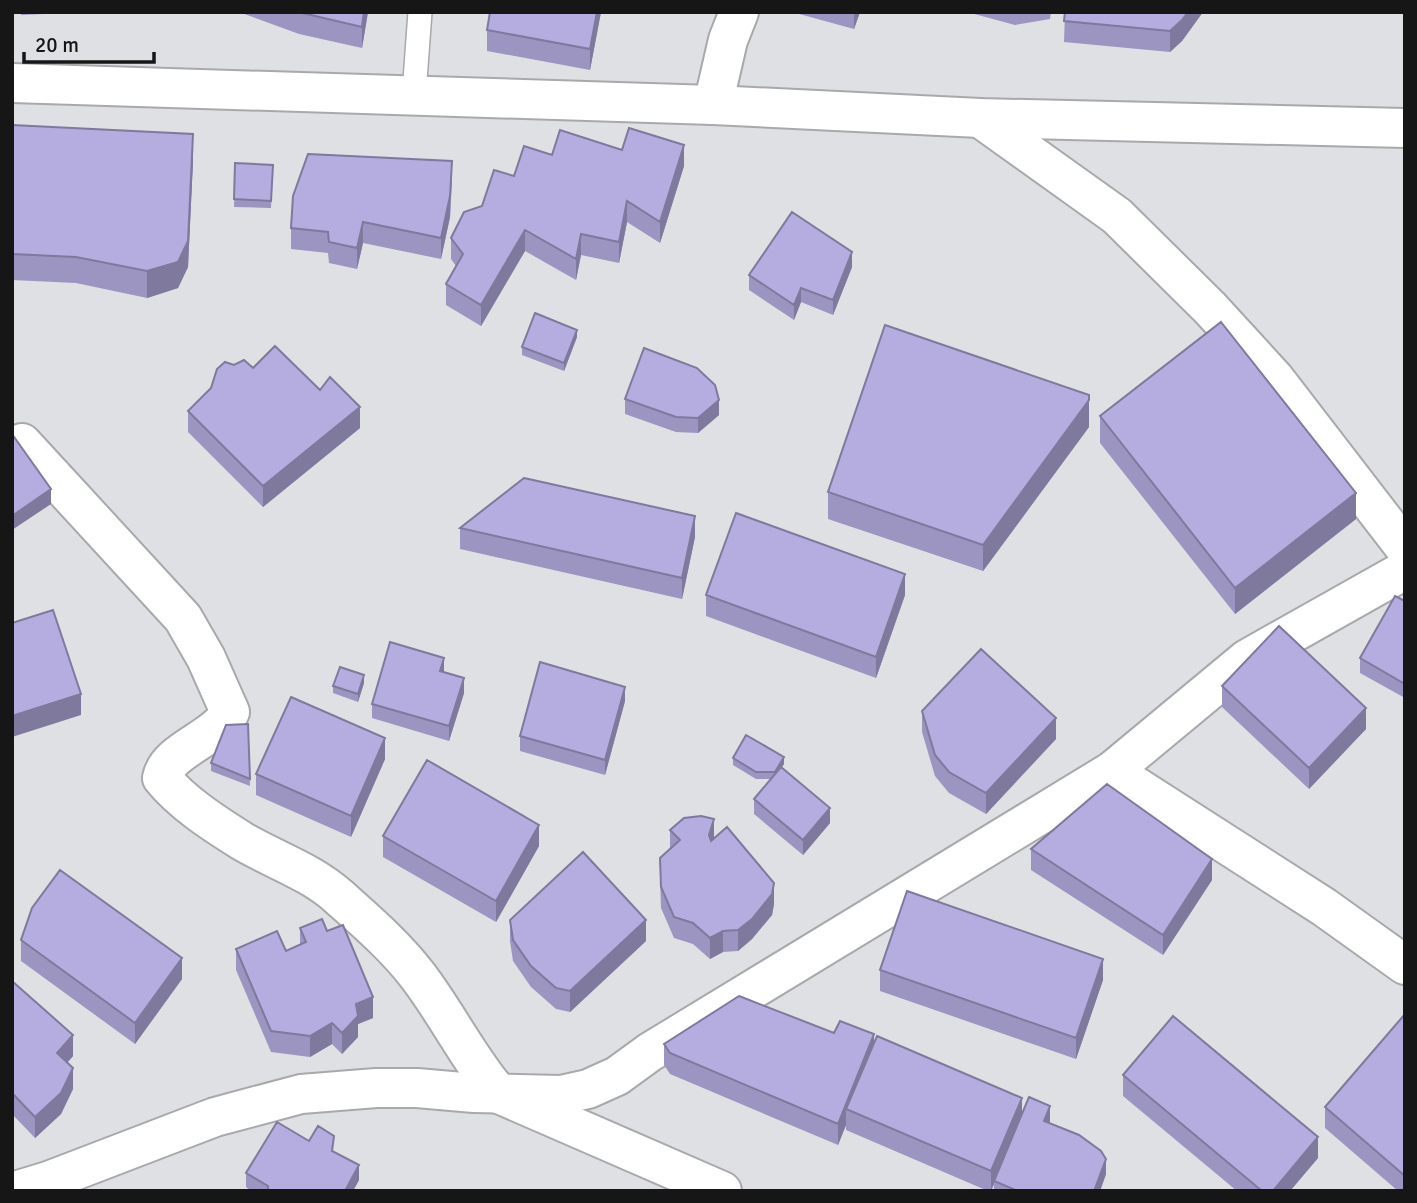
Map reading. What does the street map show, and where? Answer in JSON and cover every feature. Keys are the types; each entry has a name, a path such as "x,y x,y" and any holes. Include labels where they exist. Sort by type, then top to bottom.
{"main road":[{"path":"713,105 728,40 739,12"},
{"path":"12,83 414,94 980,118 1405,128"},
{"path":"980,118 1117,216 1210,308 1275,379 1405,548"},
{"path":"22,443 183,618 223,694 230,712 226,721 177,756 164,770 162,778 172,790 242,841 299,869 336,895 390,945 416,973 450,1021 482,1074 499,1094 722,1191"},
{"path":"15,1191 215,1117 300,1094 417,1088 561,1095 588,1089 617,1076 650,1052 1112,771 1247,659 1405,570"},
{"path":"1112,771 1324,907 1405,965"}],"lane":[{"path":"414,94 420,12"}],"building":[{"path":"298,12 364,12 362,27"},
{"path":"490,12 597,12 590,49 487,30"},
{"path":"1065,12 1188,12 1170,31 1064,21"},
{"path":"12,125 193,134 188,241 178,262 147,271 76,257 12,254"},
{"path":"629,128 684,145 660,222 627,201 619,242 581,234 576,259 525,230 481,305 446,284 463,254 451,238 464,212 482,206 494,170 514,176 524,146 552,155 560,130 622,150"},
{"path":"308,154 452,161 450,196 441,238 363,222 357,248 329,242 328,232 291,228 293,196"},
{"path":"235,163 273,165 271,201 234,199"},
{"path":"792,212 852,252 833,300 801,288 794,305 749,275"},
{"path":"535,313 577,330 564,363 522,347"},
{"path":"1221,322 1356,493 1235,588 1100,416"},
{"path":"885,325 1089,395 1089,400 983,545 828,492"},
{"path":"275,346 320,390 330,377 360,407 263,486 188,411 211,388 217,369 225,362 234,365 244,360 253,368"},
{"path":"644,348 697,368 715,385 719,400 698,418 676,417 625,399"},
{"path":"12,434 51,489 12,516"},
{"path":"524,478 695,516 682,578 460,528"},
{"path":"736,513 905,574 876,657 706,595"},
{"path":"1395,596 1405,601 1405,684 1360,658"},
{"path":"53,610 81,694 12,716 12,623"},
{"path":"1279,626 1366,708 1309,768 1222,686"},
{"path":"390,642 444,658 440,671 464,678 449,726 372,704"},
{"path":"981,649 1056,718 986,793 949,772 935,755 922,711"},
{"path":"540,662 625,687 605,760 520,736"},
{"path":"340,667 364,675 358,694 333,686"},
{"path":"291,697 385,738 351,816 256,774"},
{"path":"248,724 250,779 211,763 226,725"},
{"path":"746,735 784,757 775,772 756,772 733,758"},
{"path":"427,760 539,825 496,901 383,836"},
{"path":"781,767 830,808 803,840 754,799"},
{"path":"1107,784 1212,859 1163,935 1031,849"},
{"path":"701,816 714,819 709,835 711,841 727,827 774,883 772,894 752,919 738,930 723,931 710,938 693,923 674,917 661,887 660,858 680,840 670,830 684,818"},
{"path":"583,852 646,920 570,991 556,988 531,966 513,940 510,920"},
{"path":"60,870 182,958 135,1023 21,940 32,908"},
{"path":"907,891 1103,959 1076,1038 880,970"},
{"path":"322,919 327,931 343,925 373,997 356,1004 358,1016 342,1033 332,1023 310,1036 271,1031 236,949 277,931 286,951 306,942 300,928"},
{"path":"12,981 73,1035 57,1053 73,1068 61,1093 35,1117 12,1093"},
{"path":"739,996 834,1033 840,1021 874,1034 838,1124 670,1053 664,1044"},
{"path":"1405,1014 1405,1176 1325,1107"},
{"path":"1173,1016 1318,1137 1273,1191 1262,1191 1123,1075"},
{"path":"877,1036 1022,1098 991,1171 846,1109"},
{"path":"1029,1097 1050,1106 1044,1121 1079,1135 1101,1151 1106,1159 1094,1191 1018,1191 994,1181"},
{"path":"277,1122 309,1141 318,1126 334,1136 332,1151 359,1165 345,1191 268,1191 268,1186 246,1173"}]}
